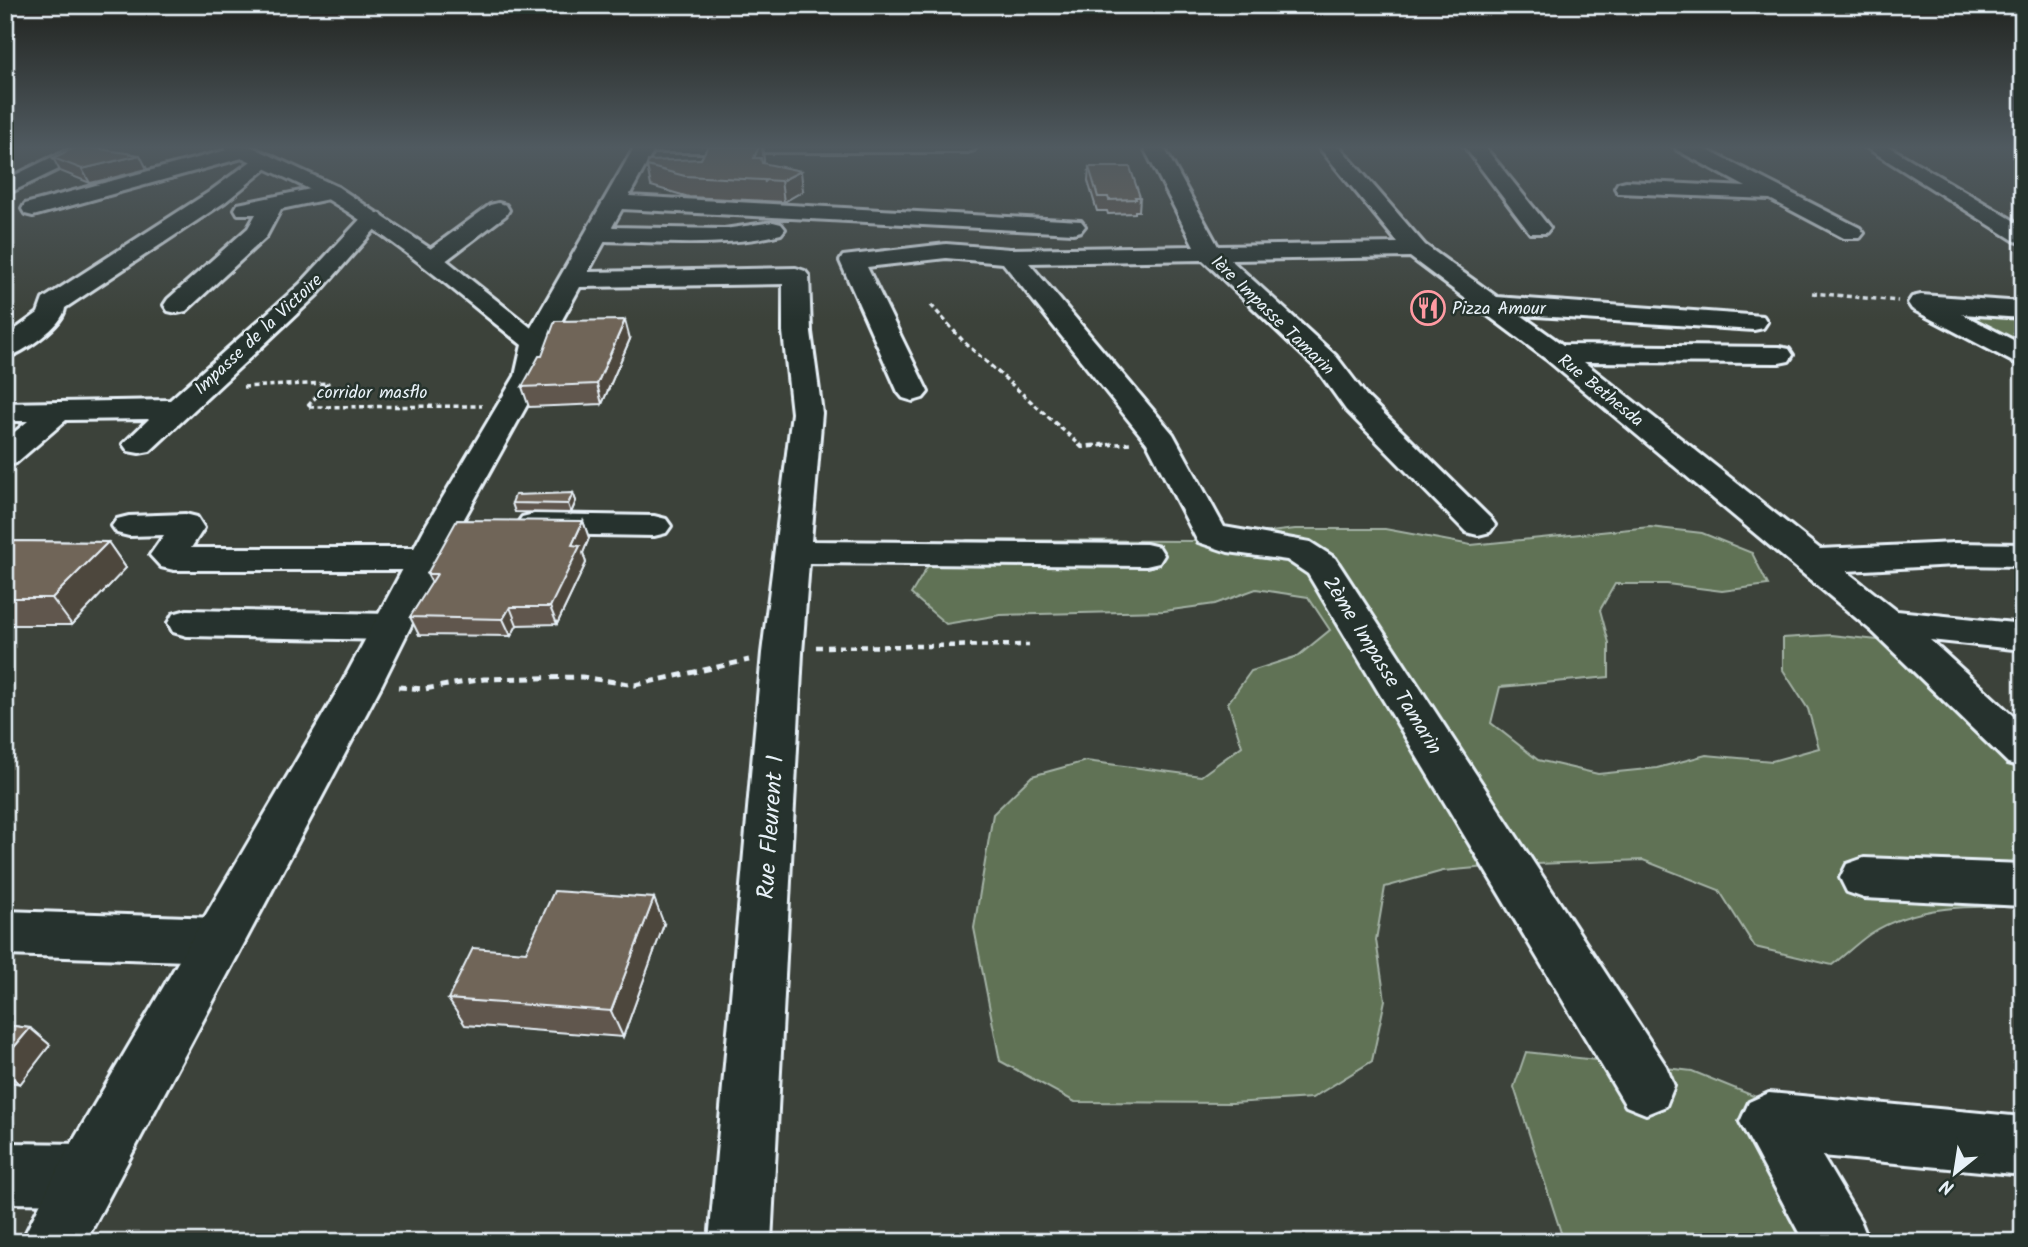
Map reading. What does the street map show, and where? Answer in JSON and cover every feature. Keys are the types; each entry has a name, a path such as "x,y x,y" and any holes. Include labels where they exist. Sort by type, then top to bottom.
{"street":[{"path":"33,209 51,204"},
{"path":"5,350 51,316 52,305 206,204"},
{"path":"221,212 279,204"},
{"path":"349,204 432,260 536,343"},
{"path":"52,1242 87,1174 362,684 444,524 529,376 536,343 612,204"},
{"path":"655,204 1073,226"},
{"name":"1ère Impasse Tamarin","path":"1184,204 1210,254 1326,362 1357,404 1478,525"},
{"name":"Rue Bethesda","path":"1377,204 1416,250 1556,353 1887,622 2023,751"},
{"path":"1519,204 1538,228"},
{"path":"1797,204 1852,233"},
{"path":"1970,204 2023,236"},
{"path":"177,305 258,232 271,206"},
{"path":"432,260 498,210"},
{"name":"Impasse de la Victoire","path":"139,444 309,289 373,219"},
{"path":"591,242 723,236 773,229"},
{"path":"591,242 706,248"},
{"path":"913,392 852,261 946,251 1010,256 1416,250"},
{"name":"2ème Impasse Tamarin","path":"1010,256 1104,367 1162,441 1210,534 1228,541 1297,550 1322,566 1646,1086"},
{"name":"Rue Fleurent 1","path":"570,280 796,276 797,332 807,413 782,653 740,1242"},
{"path":"1922,303 2023,310"},
{"path":"1922,303 2023,356"},
{"path":"1492,305 1754,323"},
{"path":"1556,353 1779,355"},
{"path":"5,412 177,409"},
{"path":"5,456 58,411"},
{"path":"129,526 185,524 187,528 168,555 174,559 426,559"},
{"path":"444,524 654,526"},
{"path":"791,552 1146,555"},
{"path":"1811,561 1955,554 2023,555"},
{"path":"1887,622 2023,637"},
{"path":"187,623 391,627"},
{"path":"1864,878 2023,885"},
{"path":"5,933 218,940"},
{"path":"1838,1242 1769,1122 2023,1146"},
{"path":"5,1173 87,1174"}],"path":[{"path":"1812,293 1922,303"},
{"path":"931,305 964,342 1083,447 1162,441"},
{"name":"corridor masflo","path":"200,388 328,383 307,407 510,406"},
{"path":"362,684 424,688 484,679 582,677 635,685 826,645 1029,645"}],"green space":[{"path":"1942,309 2023,315 2023,351"},
{"path":"1650,527 1702,533 1752,553 1768,585 1722,591 1667,584 1615,584 1600,610 1609,643 1609,677 1500,687 1491,723 1538,760 1598,774 1657,768 1706,755 1772,761 1819,748 1808,709 1783,670 1783,638 1831,635 1887,641 1945,654 1988,690 2023,731 2023,908 1964,907 1905,917 1870,934 1832,965 1755,947 1719,890 1643,860 1510,865 1443,871 1385,887 1376,940 1385,1000 1372,1061 1312,1098 1232,1103 1075,1102 1000,1061 974,928 993,814 1032,776 1086,761 1201,776 1242,746 1228,703 1251,671 1298,656 1330,630 1308,597 1256,589 1215,604 1164,611 1000,615 946,624 911,594 936,552 967,540 1196,541 1295,529 1385,529 1471,545"},
{"path":"1526,1052 1692,1071 1771,1103 1860,1242 1564,1242 1514,1087"}],"building":[{"path":"625,320 597,384 522,387 539,356 542,356 555,321"},
{"path":"573,493 568,504 512,503 515,495"},
{"path":"457,520 583,521 572,545 580,546 550,607 510,607 503,619 410,617 437,574 427,574"},
{"path":"5,541 108,542 52,598 5,598"},
{"path":"554,891 654,898 611,1011 448,999 473,948 526,952"},
{"path":"5,1025 30,1028 5,1058"}],"place":[{"name":"Pizza Amour","path":"1428,308"}]}
